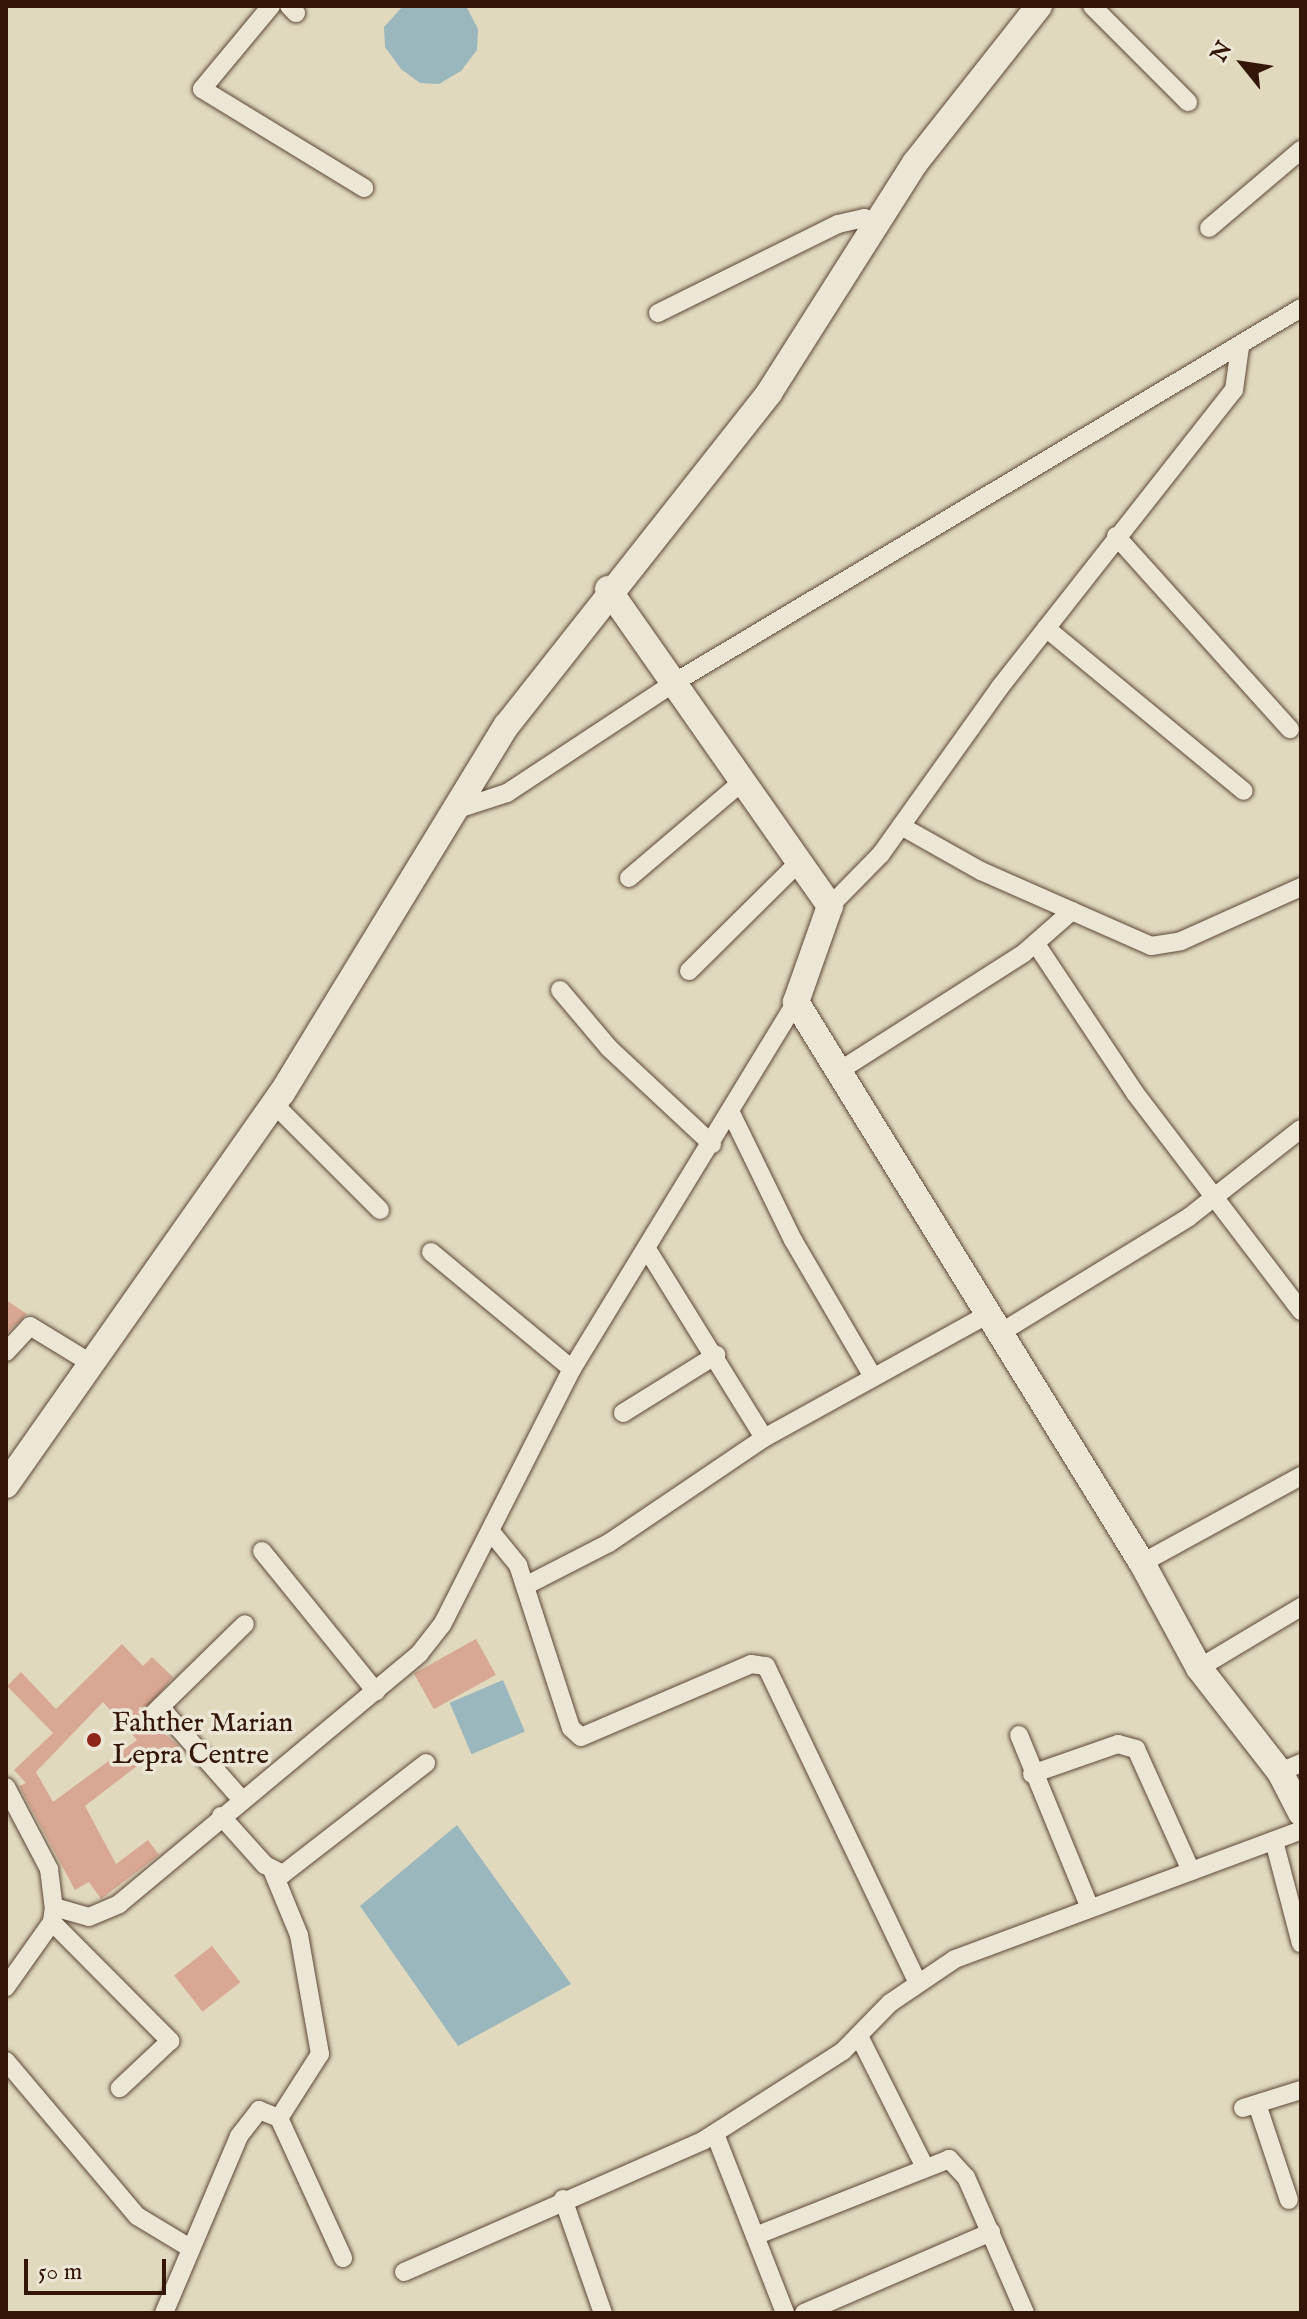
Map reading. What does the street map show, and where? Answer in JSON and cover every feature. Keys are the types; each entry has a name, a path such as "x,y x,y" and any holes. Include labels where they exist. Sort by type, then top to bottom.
{"main road":[{"path":"6,1485 89,1362 274,1104 507,725 608,589 769,393 876,224 1039,6"},
{"path":"608,589 677,681 830,906 796,1002 1142,1563 1199,1668 1291,1767 1301,1813"}],"street":[{"path":"271,6 202,89 364,188"},
{"path":"1092,6 1188,102"},
{"path":"1209,228 1297,162"},
{"path":"658,313 838,224 864,218 876,224"},
{"path":"455,810 507,793 677,681 1301,308"},
{"path":"830,906 901,826 1116,536 1234,390 1240,347"},
{"path":"1116,536 1290,729"},
{"path":"1046,628 1244,791"},
{"path":"629,878 743,781"},
{"path":"901,826 1072,911 1165,947 1301,887"},
{"path":"689,971 800,861"},
{"path":"839,1071 1036,944 1072,911"},
{"path":"1036,944 1212,1198 1301,1311"},
{"path":"560,990 609,1048 712,1144"},
{"path":"53,1915 89,1917 119,1904 241,1799 376,1692 442,1625 572,1369 796,1002"},
{"path":"274,1104 380,1210"},
{"path":"730,1111 793,1240 873,1377"},
{"path":"527,1585 609,1543 764,1438 873,1377 993,1324 1212,1198 1301,1129"},
{"path":"647,1249 716,1355 764,1438"},
{"path":"431,1252 572,1369"},
{"path":"6,1352 30,1326 89,1362"},
{"path":"623,1413 716,1355"},
{"path":"1142,1563 1301,1476"},
{"path":"491,1532 527,1585 571,1728 581,1737 751,1664 766,1666 917,1981"},
{"path":"262,1551 376,1692"},
{"path":"1199,1668 1301,1607"},
{"path":"241,1799 157,1710 245,1624"},
{"path":"1019,1735 1032,1774 1089,1906"},
{"path":"1032,1774 1118,1744 1136,1749 1191,1871"},
{"path":"273,1872 292,1869 426,1763"},
{"path":"6,1787 49,1869 53,1915 170,2041 120,2088"},
{"path":"221,1816 273,1872 299,1935 320,2054 279,2118"},
{"path":"404,2272 715,2134 859,2036 917,1981 1089,1906 1301,1830"},
{"path":"1274,1841 1301,1944"},
{"path":"6,1987 53,1915"},
{"path":"859,2036 924,2165"},
{"path":"6,2061 137,2216 190,2248"},
{"path":"1289,2200 1250,2106 1301,2090"},
{"path":"164,2313 248,2122 259,2110 279,2118 343,2258"},
{"path":"715,2134 785,2313"},
{"path":"755,2236 924,2165 949,2159 958,2165 991,2232 1025,2313"},
{"path":"563,2199 603,2313"},
{"path":"804,2313 991,2232"}],"water":[{"path":"403,6 466,6 478,29 477,50 461,71 439,84 420,83 401,69 385,47 384,27"},
{"path":"503,1680 525,1732 471,1754 450,1703"},
{"path":"457,1825 571,1984 458,2046 360,1906"}],"building":[{"path":"6,1300 27,1314 6,1334"},
{"path":"476,1639 496,1675 434,1709 414,1673"},
{"path":"122,1644 143,1666 152,1657 173,1677 142,1715 179,1746 157,1764 150,1756 85,1806 116,1864 148,1840 159,1855 101,1899 89,1882 75,1890 19,1786 26,1783 14,1770 53,1733 7,1686 21,1672 56,1709","holes":["103,1702 137,1740 53,1802 36,1772"]},
{"path":"212,1946 240,1982 202,2012 174,1976"}],"place":[{"name":"Fahther Marian Lepra Centre","path":"94,1740"}]}
